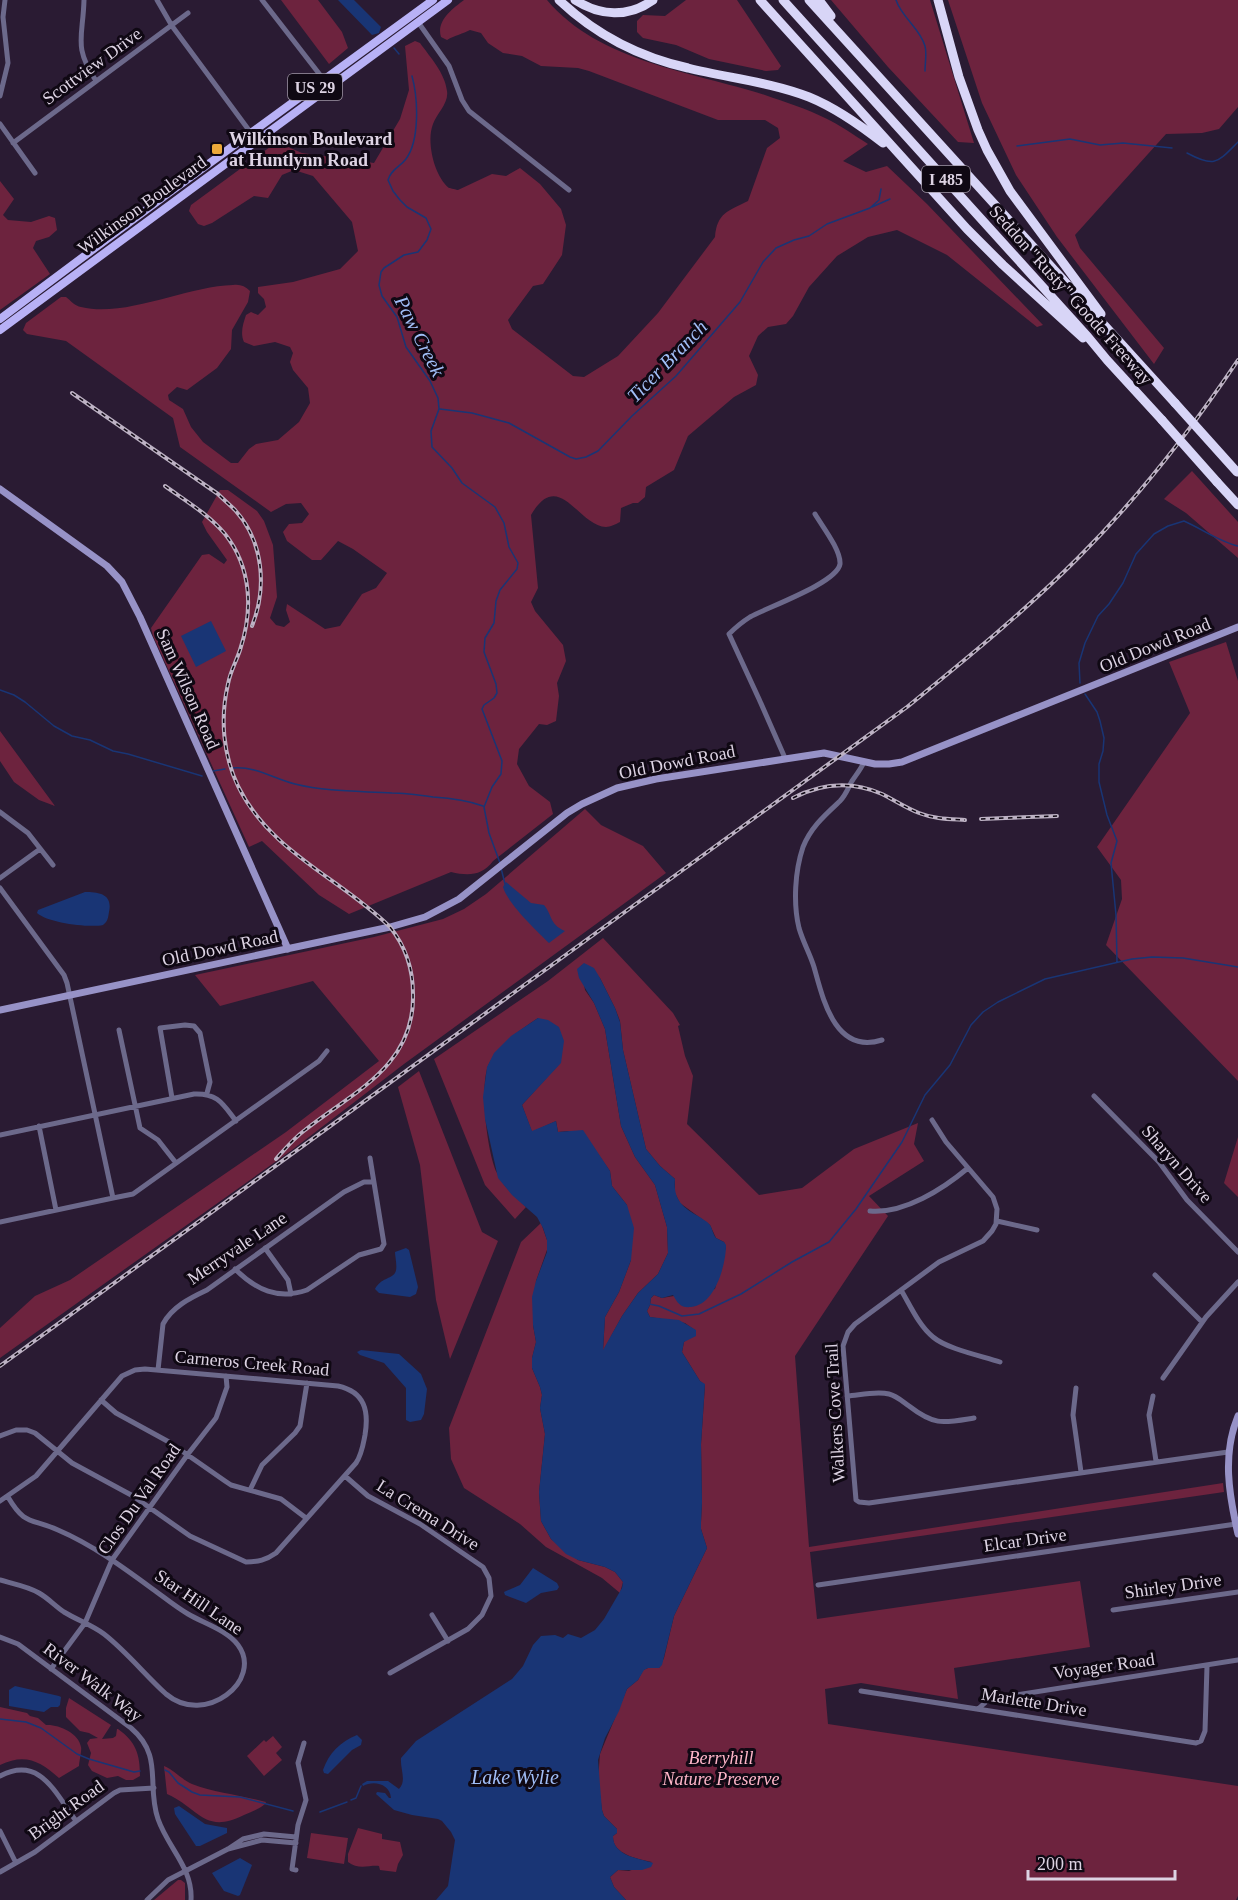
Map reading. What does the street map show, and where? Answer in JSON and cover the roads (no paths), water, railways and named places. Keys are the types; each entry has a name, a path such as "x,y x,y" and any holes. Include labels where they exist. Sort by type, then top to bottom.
{"highway":[{"path":"559,0 596,30 640,54 689,69 782,88 822,103 873,135 918,176"},
{"path":"575,0 593,10 611,13 633,10 653,0"},
{"path":"760,0 986,248 1107,360"},
{"name":"Seddon \"Rusty\" Goode Freeway","path":"783,0 1238,505"},
{"name":"Seddon \"Rusty\" Goode Freeway","path":"809,0 1238,472"},
{"path":"819,0 867,64"},
{"path":"938,0 962,85 987,150 1017,201 1129,352"}],"main road":[{"name":"Wilkinson Boulevard","path":"0,319 252,133 302,102 324,80 433,0"},
{"path":"418,22 419,16 440,0"},
{"name":"Wilkinson Boulevard","path":"0,330 302,102 448,0"}],"street":[{"path":"0,96 8,63 3,17 5,0"},
{"path":"84,0 81,50 86,66 96,81"},
{"path":"157,0 172,26 252,133"},
{"path":"262,0 324,80"},
{"name":"Scottview Drive","path":"13,143 188,13"},
{"path":"418,22 449,66 462,100 469,111 569,190"},
{"path":"0,124 35,173"},
{"name":"Sam Wilson Road","path":"0,489 98,558 122,582 145,628 288,949"},
{"path":"784,758 729,634 750,617 799,594 836,572 840,563 838,555 815,514"},
{"name":"Old Dowd Road","path":"0,1010 390,927 425,917 459,899 573,809 617,788 656,779 824,753 864,762 889,764 910,759 1238,627"},
{"path":"864,762 841,800 809,832 797,874 797,916 803,941 831,1018 854,1041 868,1043 882,1040"},
{"path":"0,812 28,833 52,865"},
{"path":"0,878 40,849"},
{"path":"0,888 64,975 113,1198"},
{"path":"172,1098 160,1028 185,1024 194,1026 200,1033 210,1082 207,1093"},
{"path":"119,1030 140,1128 158,1140 176,1163"},
{"path":"0,1222 133,1194 319,1061 327,1051"},
{"path":"0,1135 172,1098 207,1093 219,1099 236,1120"},
{"name":"Sharyn Drive","path":"1094,1096 1159,1162 1187,1200 1238,1252"},
{"path":"932,1120 946,1142 993,1197 997,1209 997,1221 1037,1230"},
{"path":"39,1126 56,1210"},
{"path":"235,1269 256,1287 281,1294 291,1294 307,1290 359,1255 381,1249 384,1244 372,1182 370,1158"},
{"path":"870,1211 883,1212 901,1207 944,1187 968,1168"},
{"name":"Merryvale Lane","path":"158,1370 160,1338 166,1317 188,1299 207,1290 344,1192 364,1182 372,1182"},
{"name":"Walkers Cove Trail","path":"997,1221 983,1241 939,1262 855,1324 845,1336 843,1346 855,1497 859,1502 869,1503 1228,1452"},
{"path":"265,1248 288,1280 291,1294"},
{"path":"1155,1275 1202,1322"},
{"path":"1163,1378 1202,1322 1238,1282"},
{"path":"901,1290 924,1328 935,1339 1000,1362"},
{"name":"Carneros Creek Road","path":"0,1501 36,1476 57,1451 101,1400 126,1373 135,1370 158,1370 345,1387 354,1392 364,1405 367,1422 361,1452 356,1463 276,1553 256,1562 246,1562 190,1536 133,1496 72,1463 57,1451"},
{"name":"Clos Du Val Road","path":"51,1669 85,1623 112,1560 216,1418 227,1387 226,1376"},
{"path":"250,1490 261,1465 300,1426 307,1383"},
{"path":"1076,1388 1073,1415 1081,1472"},
{"path":"847,1396 888,1394 897,1397 934,1422 974,1418"},
{"path":"1153,1396 1149,1415 1156,1461"},
{"path":"101,1400 116,1413 169,1442 225,1481 288,1502 306,1518"},
{"path":"1238,1416 1228,1452 1238,1534"},
{"path":"0,1436 11,1431 27,1430 38,1435 57,1451"},
{"name":"La Crema Drive","path":"345,1476 368,1496 420,1524 474,1560 486,1572 491,1589 486,1609 474,1625 390,1673"},
{"name":"Star Hill Lane","path":"0,1580 31,1589 104,1635 167,1695 188,1706 207,1705 217,1701 239,1681 244,1662 239,1646 230,1637 186,1613 112,1560 57,1530 28,1521 20,1515 8,1497"},
{"name":"Elcar Drive","path":"818,1585 1236,1524"},
{"name":"Shirley Drive","path":"1113,1610 1238,1592"},
{"path":"432,1615 448,1641"},
{"name":"River Walk Way","path":"0,1637 18,1644 137,1733 150,1751 159,1822 186,1869 192,1889 191,1900"},
{"name":"Voyager Road","path":"978,1709 987,1701 1004,1697 1238,1660"},
{"name":"Marlette Drive","path":"861,1691 1191,1743 1201,1741 1205,1731 1207,1665"},
{"path":"296,1870 292,1869 296,1840 306,1800 298,1763 304,1743"},
{"path":"0,1776 17,1769 38,1774 46,1781 76,1821"},
{"name":"Bright Road","path":"0,1872 35,1852 120,1790 154,1788"},
{"path":"0,1831 16,1863"},
{"path":"147,1900 168,1880 228,1849 262,1840 296,1840"}],"water":[{"path":"338,0 354,0 381,27 379,33 372,35"},
{"path":"211,621 226,651 196,667 181,636"},
{"path":"506,882 531,903 544,905 554,923 565,931 549,943 510,901 503,887"},
{"path":"85,892 104,895 109,901 108,918 103,925 69,924 50,920 37,913 38,910"},
{"name":"Lake Wylie","path":"584,963 594,968 620,1022 623,1050 646,1149 675,1179 677,1197 680,1202 709,1224 716,1238 726,1245 718,1283 707,1299 699,1305 685,1307 680,1305 673,1295 662,1298 654,1295 647,1311 650,1317 679,1320 696,1330 696,1336 684,1342 682,1352 700,1381 705,1384 701,1444 701,1529 707,1548 674,1616 662,1665 659,1668 644,1670 638,1680 627,1689 605,1738 598,1760 602,1810 604,1816 617,1829 617,1833 613,1836 614,1843 627,1855 653,1863 651,1867 642,1870 618,1870 610,1877 614,1887 626,1900 436,1900 448,1886 455,1840 451,1832 438,1819 394,1810 376,1794 377,1792 385,1793 391,1798 385,1786 376,1783 363,1786 362,1784 367,1781 388,1781 399,1789 403,1782 401,1758 416,1741 512,1679 523,1666 533,1645 541,1636 555,1635 563,1638 568,1634 581,1638 595,1630 604,1619 622,1588 623,1582 615,1572 605,1567 578,1560 566,1554 551,1539 541,1521 539,1492 545,1434 540,1408 542,1395 532,1368 536,1342 532,1297 547,1252 547,1240 537,1217 512,1195 498,1178 485,1119 483,1097 487,1067 494,1053 511,1036 538,1018 548,1020 559,1027 564,1041 561,1063 522,1105 532,1131 556,1121 558,1132 583,1130 610,1171 612,1186 627,1205 634,1228 631,1260 619,1292 605,1317 603,1350 638,1293 658,1274 668,1253 667,1227 655,1185 635,1157 621,1126 605,1029 594,1003 579,978 577,969"},
{"path":"406,1248 409,1250 418,1287 416,1294 410,1297 379,1293 375,1289 377,1285 396,1271 395,1252"},
{"path":"361,1350 399,1354 421,1374 427,1389 424,1414 421,1420 410,1422 406,1420 406,1388 384,1363 360,1355 357,1352"},
{"path":"533,1568 557,1583 559,1587 557,1590 541,1593 526,1603 505,1595 504,1592 520,1585"},
{"path":"15,1686 59,1696 61,1697 60,1705 44,1712 9,1706 9,1690"},
{"path":"357,1735 362,1740 361,1745 352,1750 328,1774 324,1773 325,1764 332,1753 345,1741"},
{"path":"179,1806 205,1824 227,1828 227,1833 196,1846 175,1814 174,1808"},
{"path":"240,1858 252,1865 238,1896 224,1891 212,1873"}],"waterway":[{"name":"Ticer Branch","path":"896,0 923,40 926,52 925,71"},
{"name":"Paw Creek","path":"394,48 399,54"},
{"name":"Paw Creek","path":"412,76 416,96 414,141 406,159 393,171 388,180 400,200 426,218 431,229 427,240 418,252 404,255 384,268 379,285 382,296 397,317 406,347 430,381 438,398 439,409 431,431 432,447 452,468 462,483 495,507 504,523 509,547 518,563 517,569 500,590 496,601 494,623 485,638 484,652 497,693 482,709 502,761 501,774 492,787 484,807 489,833 500,863"},
{"path":"1017,146 1070,139 1100,145 1123,143 1172,148"},
{"path":"1187,153 1204,161 1215,161 1238,142"},
{"name":"Ticer Branch","path":"440,409 472,413 509,423 570,457 576,459 586,457 598,451 676,376 740,302 763,262 776,248 809,236 827,224 870,208 879,200 881,189"},
{"name":"Ticer Branch","path":"872,207 890,199"},
{"path":"1080,683 1079,663 1085,643 1098,616 1123,583 1136,554 1154,534 1184,521 1238,546"},
{"path":"0,690 25,702 54,726 72,736 90,740 113,751 202,776"},
{"path":"1085,694 1097,712 1104,738 1099,764 1099,782 1107,815 1117,841 1111,863 1116,915 1117,962"},
{"path":"233,768 249,769 287,782 319,788 412,794 471,802 483,806"},
{"path":"213,771 225,769"},
{"name":"Paw Creek","path":"501,868 505,884"},
{"path":"649,1304 682,1316 699,1314 741,1294 829,1242 856,1209 902,1142 925,1095 950,1065 971,1025 983,1012 998,1002 1045,979 1132,959 1183,958 1238,967"},
{"path":"0,1719 26,1722 41,1728 77,1754 89,1759 134,1772 140,1771"},
{"path":"165,1770 178,1783 200,1795 240,1797 293,1811"},
{"path":"351,1800 356,1798 361,1786"},
{"path":"320,1812 347,1802"}],"railway":[{"path":"0,1366 907,707 973,653 1058,578 1122,512 1202,412 1238,360"},
{"path":"72,393 218,494 235,510 252,536 260,566 260,596 252,626"},
{"path":"165,486 204,514 225,534 241,561 245,575 248,590 247,620 240,650 229,680 224,710 226,749 238,786 268,829 287,847 390,927 408,958 412,975 411,1019 404,1040 392,1059 361,1089 301,1133 276,1159"},
{"path":"793,798 826,787 860,787 882,794 925,815 965,820"},
{"path":"981,819 1057,816"}],"place":[{"name":"Wilkinson Boulevard at Huntlynn Road","path":"217,149"}],"park label":[{"name":"Berryhill Nature Preserve","path":"721,1768"}]}
